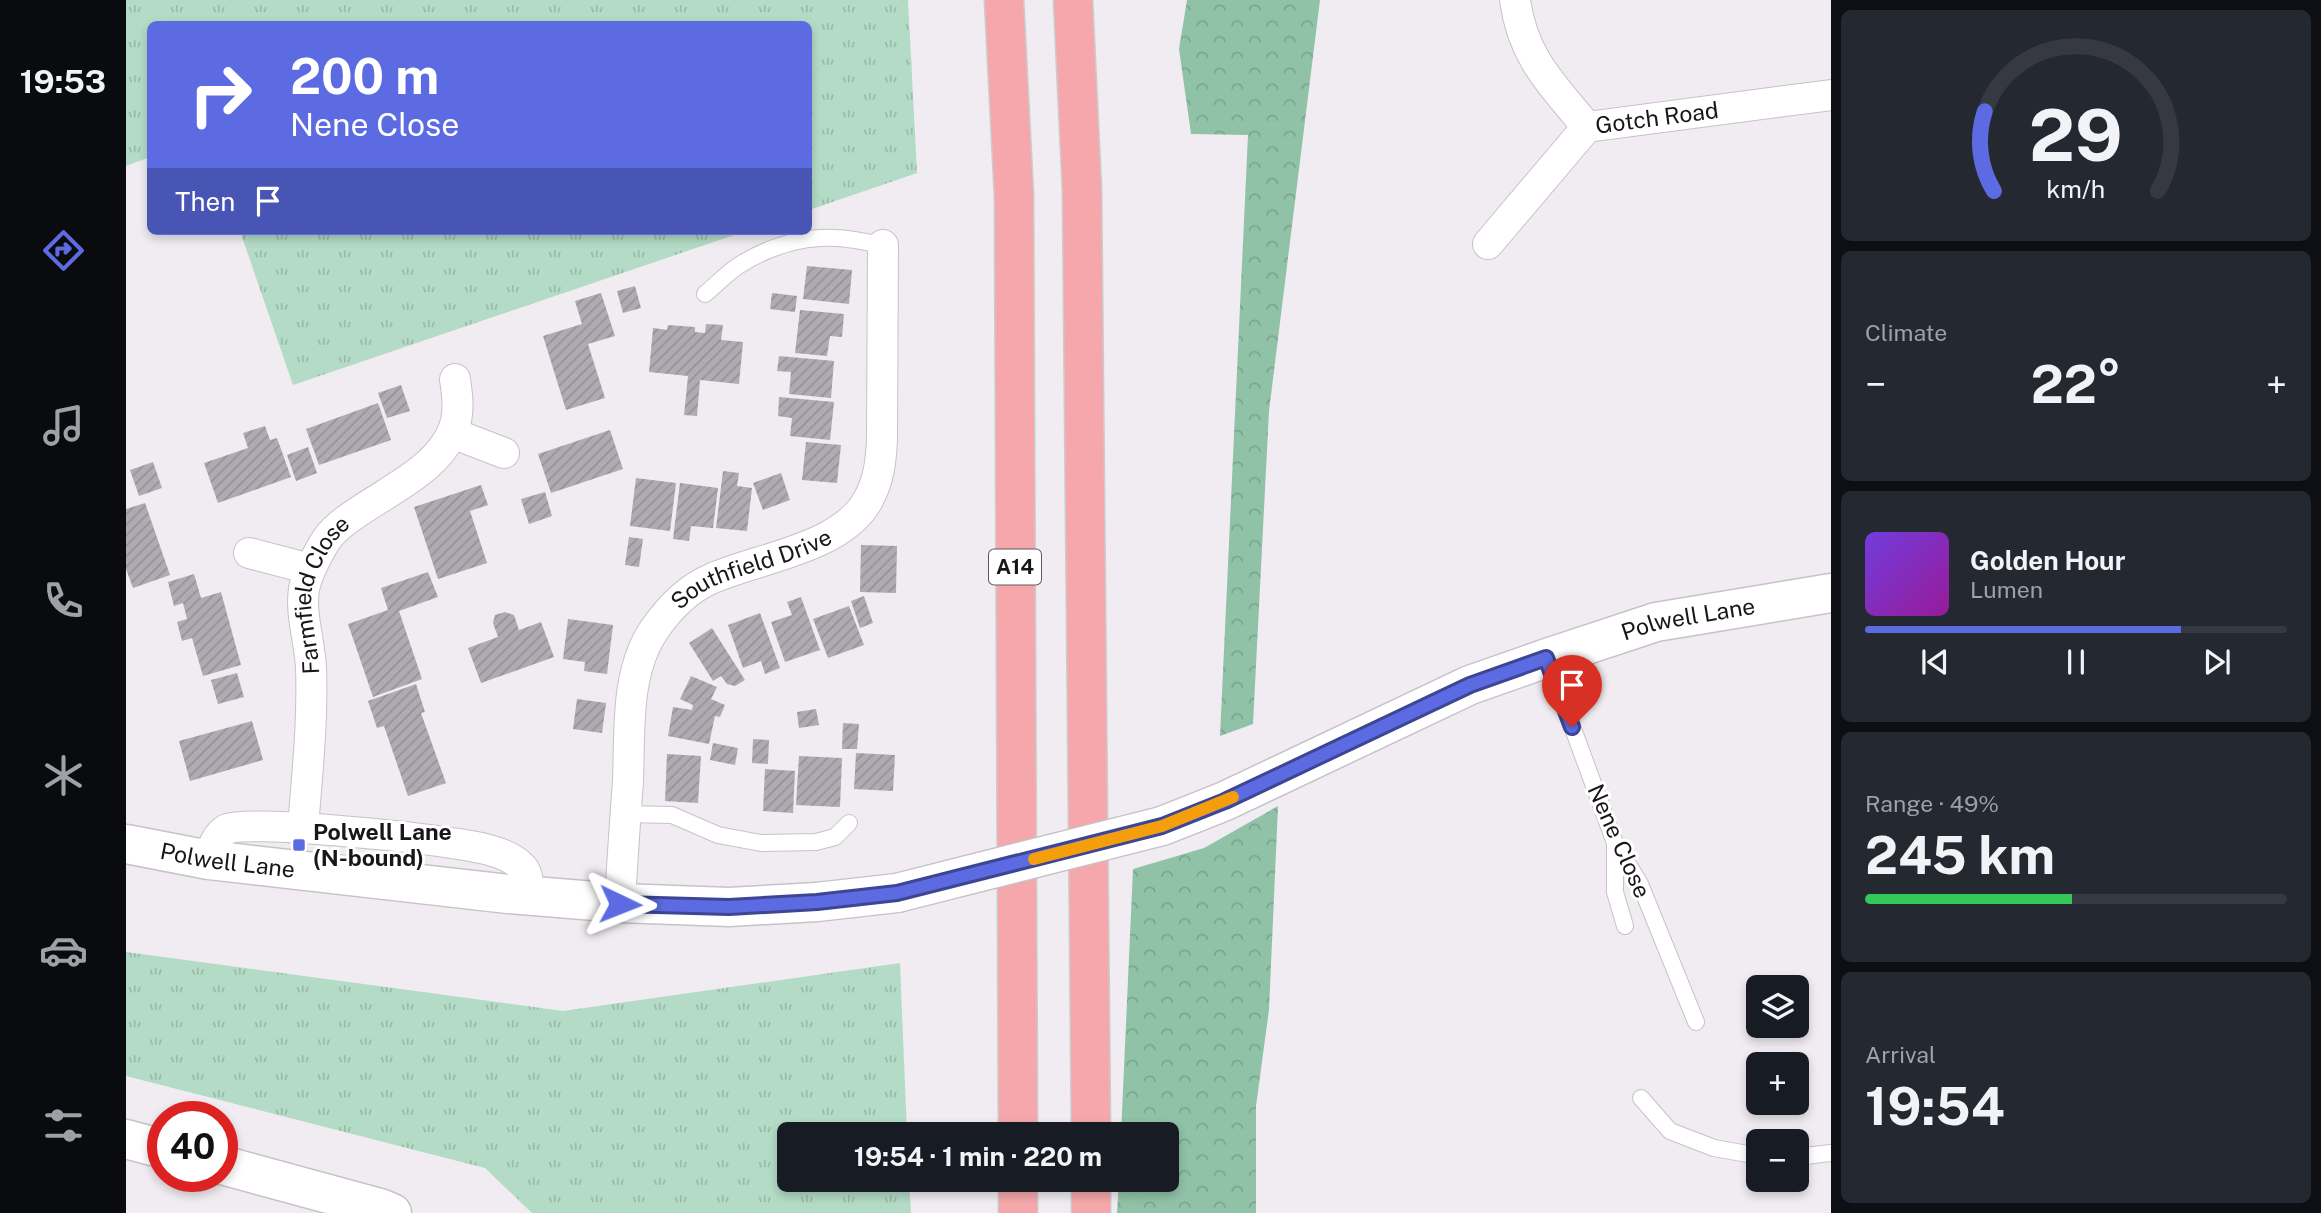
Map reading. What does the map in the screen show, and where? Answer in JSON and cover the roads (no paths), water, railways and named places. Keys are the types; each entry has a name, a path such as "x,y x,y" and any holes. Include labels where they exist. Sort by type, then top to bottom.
{"highway":[{"name":"A14","path":"1004,0 1014,196 1018,1122"},
{"path":"1073,0 1082,190 1091,1122"},
{"path":"1018,1192 1018,1213"},
{"path":"1091,1192 1091,1213"}],"street":[{"name":"Gotch Road","path":"1515,0 1519,25 1536,64 1587,127 1831,95"},
{"path":"1488,244 1587,127"},
{"name":"Southfield Drive","path":"620,904 633,691 644,648 653,631 681,599 696,587 713,578 821,540 845,525 867,502 880,467 882,439 883,245"},
{"name":"Farmfield Close","path":"303,828 310,749 311,678 304,590 310,569 328,536 343,522 419,471 447,444 456,421 458,403 455,379"},
{"path":"452,433 504,453"},
{"path":"249,553 310,569"},
{"name":"Polwell Lane","path":"126,844 209,860 620,904 729,907 817,902 897,893 1162,826 1225,801 1470,685 1656,622 1831,593"},
{"path":"209,860 217,837 229,828 242,826 303,828 450,843 501,854 524,867 529,896"},
{"path":"126,1139 147,1145"},
{"path":"238,1169 391,1213"}],"lane":[{"path":"705,295 735,268 754,256 786,245 809,239 835,238 883,245"},
{"name":"Nene Close","path":"1546,658 1615,843 1640,884 1696,1022"},
{"path":"626,814 672,816 718,835 761,844 816,842 835,837 849,823"},
{"path":"1615,843 1615,892 1625,926"},
{"path":"1642,1098 1670,1131 1714,1148 1746,1154"},
{"path":"1809,1156 1831,1153"}],"place":[{"name":"Polwell Lane (N-bound)","path":"299,845"}]}
